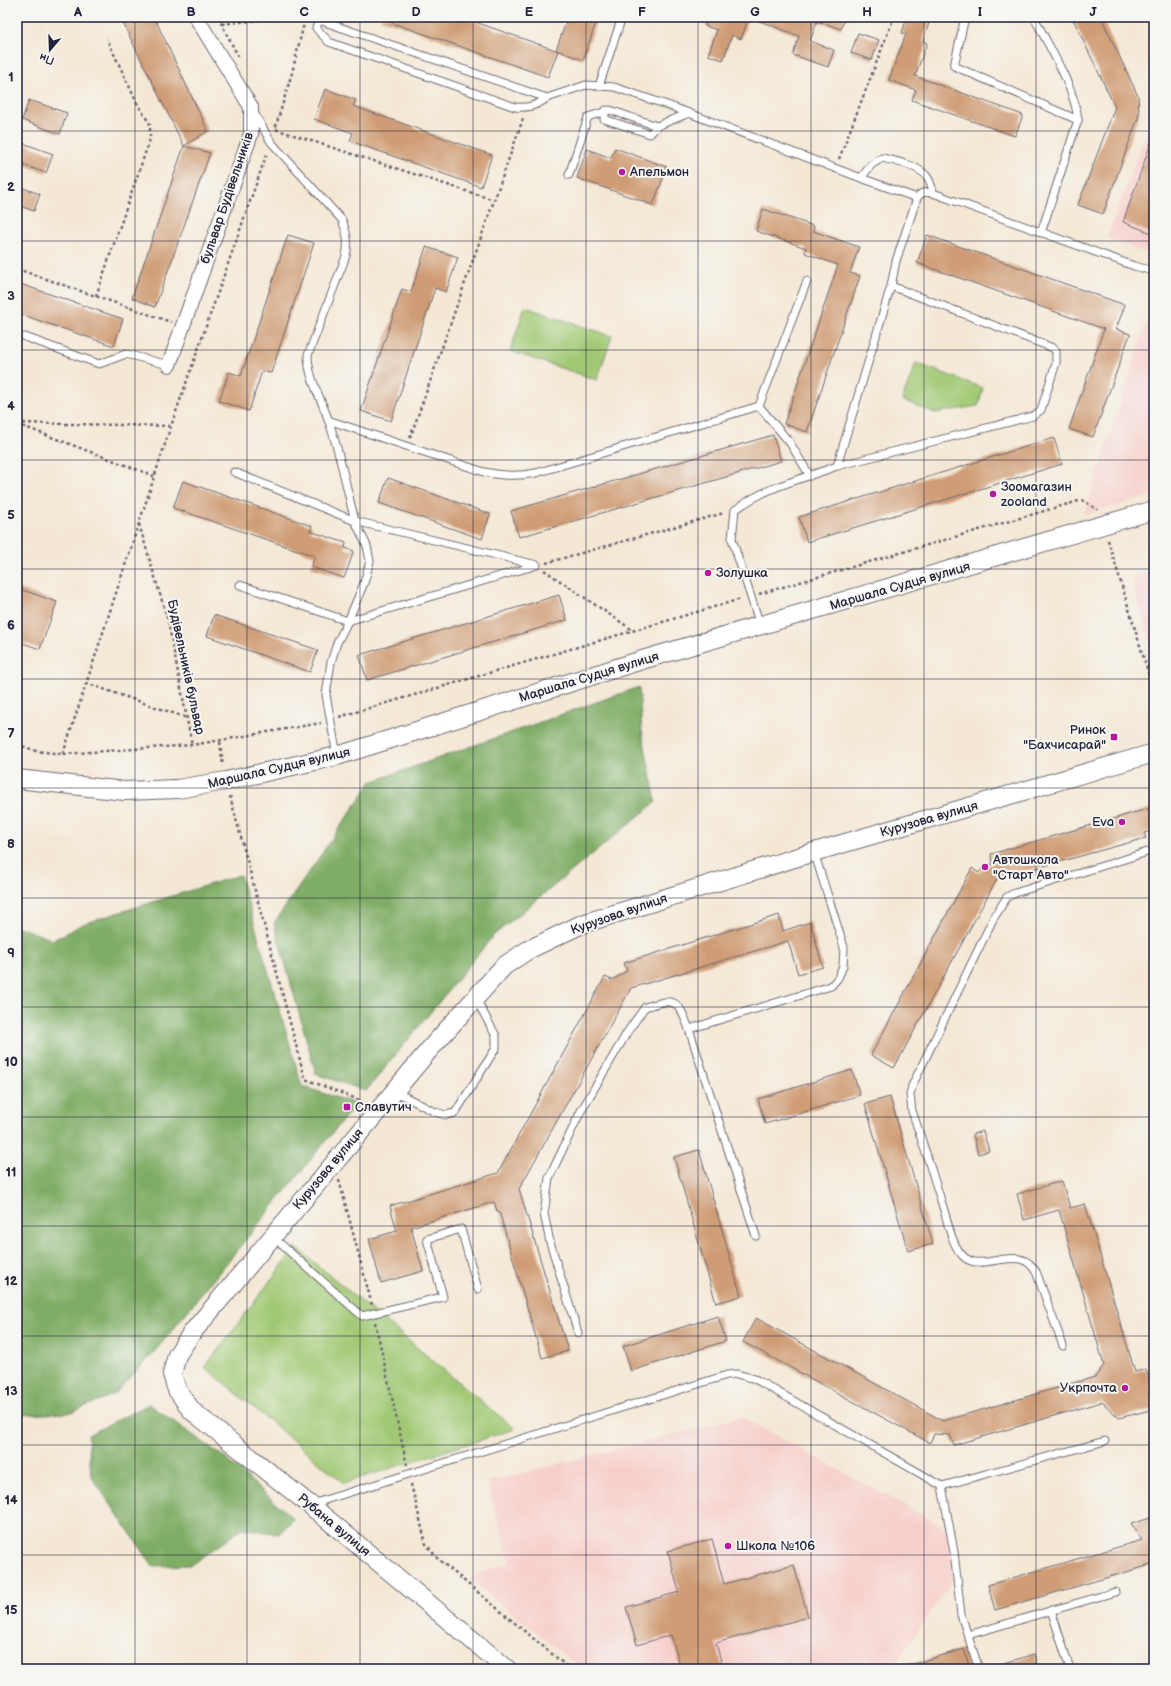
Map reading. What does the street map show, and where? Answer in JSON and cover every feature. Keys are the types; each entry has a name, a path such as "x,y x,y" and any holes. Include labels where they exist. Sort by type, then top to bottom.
{"street":[{"path":"196,17 251,107"},
{"name":"бульвар Будівельників","path":"169,365 251,134 251,107"},
{"name":"Маршала Судця вулиця","path":"17,779 125,791 177,789 226,781 337,756 537,693 1154,510"},
{"name":"Курузова вулиця","path":"172,1374 177,1355 191,1334 334,1162 504,966 528,950 582,924 814,852 1154,752"},
{"name":"Рубана вулиця","path":"172,1374 177,1390 192,1411 310,1505 507,1669"}],"lane":[{"path":"599,86 622,17"},
{"path":"965,17 954,66 1078,120"},
{"path":"1034,17 1071,92 1077,108 1078,120 1040,232"},
{"path":"547,98 318,20 316,28 329,42 515,107 527,108 537,105 547,98 580,87 614,87 689,113 917,198"},
{"path":"251,107 271,142 342,220 349,242 346,256 308,355 310,374 328,420 355,521 367,546 370,561 364,583 337,643 331,662 326,695 337,756"},
{"path":"606,110 604,119 650,134 656,126 689,113"},
{"path":"569,175 588,117 606,110 610,110 656,126"},
{"path":"861,178 871,165 882,158 908,165 923,173 928,178 933,193"},
{"path":"837,466 891,286 896,261 917,198 920,194 925,192 933,193 1146,270 1154,271"},
{"path":"759,406 808,281"},
{"path":"761,626 732,539 734,510 753,496 782,484 837,466 1033,416 1041,410 1045,403 1056,363 1056,351 1053,348 891,286"},
{"path":"25,337 99,364 126,354 169,365"},
{"path":"328,420 484,472 506,476 522,476 759,406"},
{"path":"759,406 790,443 810,476"},
{"path":"234,472 355,521 537,566"},
{"path":"240,586 348,621 537,566"},
{"path":"1063,1346 1037,1274 1031,1264 1020,1259 972,1262 961,1254 950,1229 912,1111 910,1095 912,1086 993,919 1007,897 1014,893 1154,850"},
{"path":"689,1029 831,986 838,978 844,966 844,947 814,852"},
{"path":"394,1091 446,1116 455,1113 496,1048 496,1036 475,998"},
{"path":"578,1333 550,1242 544,1214 549,1178 581,1111 641,1011 649,1006 671,1001 681,1007 756,1236"},
{"path":"272,1236 362,1316 443,1297 427,1239 461,1229 478,1289"},
{"path":"310,1505 727,1375 737,1374 755,1379 942,1486 1106,1441"},
{"path":"942,1486 954,1552 958,1596 978,1669"},
{"path":"968,1635 1114,1592"},
{"path":"1051,1610 1070,1669"}],"path":[{"path":"835,168 894,17"},
{"path":"306,19 292,74 275,129 494,200"},
{"path":"222,24 260,20 318,20"},
{"path":"96,296 150,139 150,124 138,105 107,39"},
{"path":"407,446 527,108"},
{"path":"17,269 183,326"},
{"path":"17,424 171,426"},
{"path":"17,424 154,476"},
{"path":"537,566 734,510"},
{"name":"Будівельників бульвар","path":"86,683 139,523 168,621 192,745"},
{"path":"537,566 634,631"},
{"path":"17,744 36,751 63,754 86,683 187,718"},
{"path":"220,742 226,781 305,1079 362,1101 356,1114"},
{"path":"334,1162 374,1313 426,1544 438,1559 570,1669"}],"shaded area":[{"path":"1154,112 1154,256 1107,238"},
{"path":"1154,299 1154,495 1084,515"},
{"path":"1154,571 1154,656 1131,578"},
{"name":"Школа №106","path":"742,1417 948,1529 954,1578 898,1660 866,1669 582,1669 468,1578 510,1562 487,1482"}],"green space":[{"path":"525,307 612,336 597,380 510,351"},
{"path":"916,363 983,388 978,406 935,413 902,400"},
{"path":"639,687 642,731 656,802 494,935 366,1091 316,1074 274,923 371,782"},
{"path":"240,875 302,1086 356,1104 156,1350 115,1394 69,1413 17,1415 17,926 53,940 85,923"},
{"path":"296,1247 515,1429 344,1483 205,1367"},
{"path":"149,1404 224,1457 294,1519 279,1534 243,1528 191,1565 153,1566 91,1476 88,1435"}],"building":[{"path":"120,17 154,17 208,131 184,146"},
{"path":"381,17 461,17 558,51 548,77 381,19"},
{"path":"568,17 598,17 583,60 556,50"},
{"path":"708,17 749,17 741,39 732,35 723,60 708,55 717,30 705,26"},
{"path":"749,17 845,17 841,29 817,21 810,41 834,50 828,67 793,55 799,36"},
{"path":"907,17 931,17 923,41 927,43 915,76 1023,115 1015,136 912,100 916,90 889,80 906,34 902,33"},
{"path":"1072,17 1101,17 1138,96 1139,115 1103,214 1078,205 1115,107"},
{"path":"858,33 879,40 872,60 851,53"},
{"path":"325,89 356,100 353,106 492,155 481,187 350,141 353,133 314,119"},
{"path":"29,100 67,113 60,134 22,120"},
{"path":"1152,140 1154,140 1154,234 1123,222"},
{"path":"17,141 53,154 46,173 17,163"},
{"path":"184,146 210,153 155,307 132,298"},
{"name":"Апельмон","path":"615,148 667,167 653,205 577,178 587,149 611,158"},
{"path":"17,186 40,194 34,211 17,205"},
{"path":"763,209 814,226 813,231 859,247 850,273 860,276 807,432 784,424 838,265 805,253 806,248 756,231"},
{"path":"288,235 314,243 271,373 262,371 249,411 219,401 229,372 241,376"},
{"path":"927,235 1125,305 1116,329 1130,334 1093,437 1069,429 1104,329 917,263"},
{"path":"426,247 458,257 446,292 435,288 391,421 361,411 402,289 411,292"},
{"path":"20,284 123,319 114,346 17,313 17,294"},
{"path":"773,435 781,461 519,537 511,511"},
{"path":"1054,438 1062,464 807,542 799,517"},
{"path":"388,478 490,514 482,539 379,503"},
{"path":"183,481 312,526 310,531 346,543 345,548 354,551 344,578 311,567 315,556 173,508"},
{"path":"17,588 57,602 40,649 17,641"},
{"path":"559,595 567,620 367,680 359,655"},
{"path":"214,615 318,650 310,672 207,636"},
{"path":"1154,807 1154,830 1144,833 1146,838 997,879 894,1068 871,1055 972,868 979,873 984,866 993,864 991,854"},
{"path":"779,915 783,931 810,922 823,967 798,974 788,941 631,988 519,1189 568,1351 542,1358 499,1211 497,1211 494,1202 411,1227 423,1271 381,1283 369,1239 397,1231 390,1206 498,1173 605,977 612,980 627,971 624,963"},
{"path":"852,1070 860,1095 765,1124 758,1099"},
{"path":"890,1097 933,1244 908,1251 865,1104"},
{"path":"983,1131 989,1151 978,1154 973,1134"},
{"path":"699,1150 741,1296 716,1303 674,1157"},
{"path":"1062,1181 1070,1208 1085,1204 1135,1372 1146,1369 1154,1399 1154,1409 1119,1418 1102,1402 954,1445 950,1435 934,1434 930,1443 743,1342 756,1318 943,1421 1095,1377 1104,1365 1059,1210 1024,1220 1017,1194"},
{"path":"718,1316 726,1341 631,1371 623,1346"},
{"path":"1154,1517 1154,1564 995,1610 988,1585 1142,1540 1131,1524"},
{"path":"712,1539 724,1584 794,1565 808,1617 716,1643 723,1669 681,1669 671,1635 637,1645 626,1607 679,1592 668,1551"},
{"path":"964,1649 970,1669 906,1669 906,1666"},
{"path":"1035,1654 1039,1669 995,1669 994,1666"}],"place":[{"name":"Апельмон","path":"622,172"},
{"name":"Зоомагазин zooland","path":"993,494"},
{"name":"Золушка","path":"708,573"},
{"name":"Ринок \"Бахчисарай\"","path":"1114,737"},
{"name":"Eva","path":"1122,822"},
{"name":"Автошкола \"Старт Авто\"","path":"985,867"},
{"name":"Славутич","path":"347,1107"},
{"name":"Укрпочта","path":"1125,1388"},
{"name":"Школа №106","path":"728,1546"}]}
